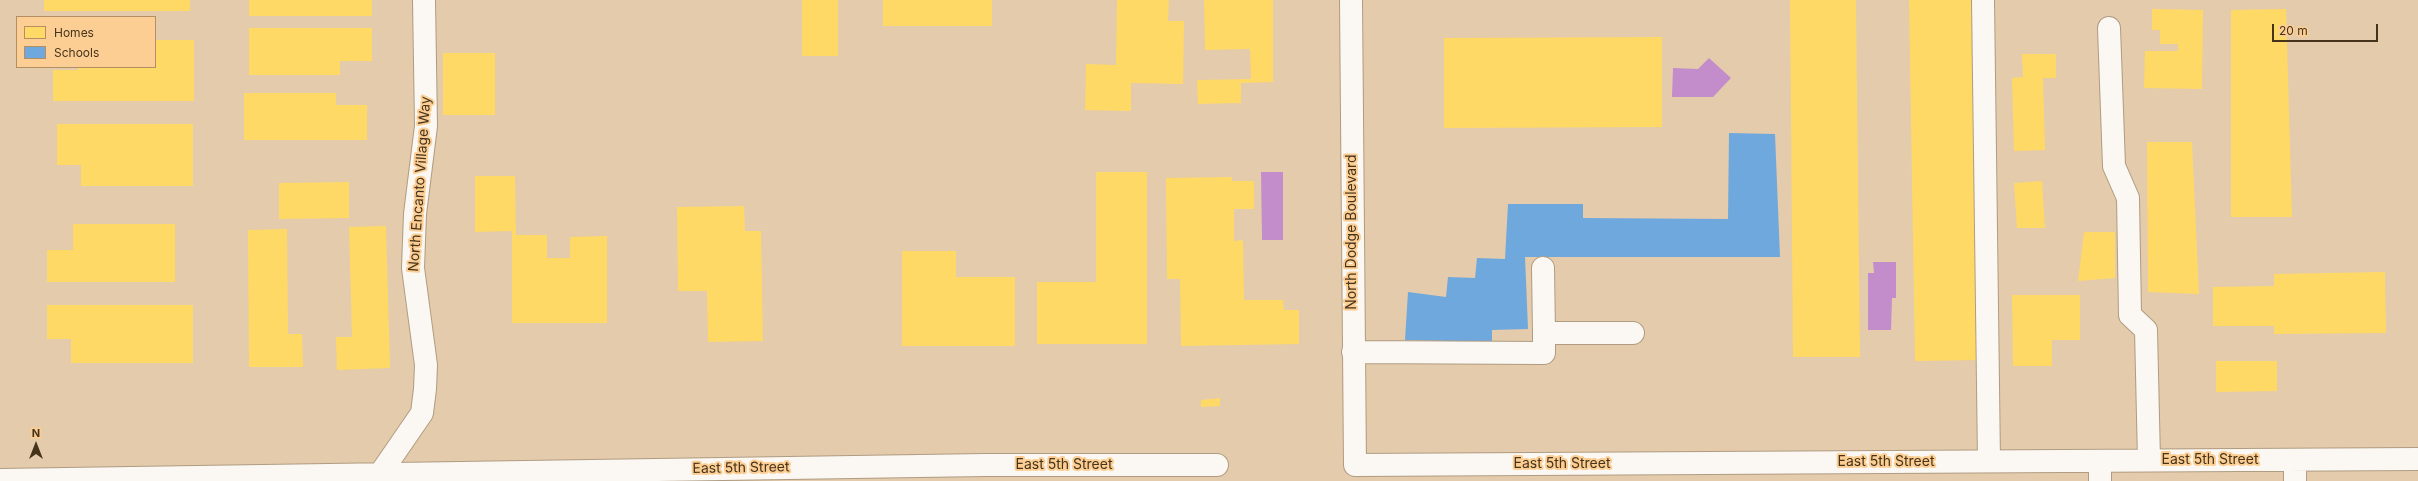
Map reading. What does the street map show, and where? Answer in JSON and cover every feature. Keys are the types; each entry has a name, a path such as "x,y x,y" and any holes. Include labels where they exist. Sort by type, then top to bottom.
{"street":[{"name":"North Encanto Village Way","path":"380,474 422,413 426,365 413,268 415,214 426,126 424,0"},
{"name":"North Dodge Boulevard","path":"1351,0 1355,465"},
{"path":"1983,0 1989,461"},
{"path":"2109,28 2114,166 2128,198 2130,315 2146,330 2149,460"},
{"path":"1353,352 1544,353 1543,268"},
{"path":"1544,333 1633,333"},
{"name":"East 5th Street","path":"1355,465 1989,461 2100,471 2149,460 2295,470 2418,459"},
{"name":"East 5th Street","path":"0,480 380,474 985,473 1217,465"}],"shaded area":[{"path":"1709,58 1731,78 1713,97 1672,97 1673,68 1698,69"},
{"path":"1261,172 1283,172 1283,240 1262,240"},
{"path":"1873,262 1896,262 1896,298 1892,298 1891,330 1868,330 1868,273 1874,273"}],"building: Homes":[{"path":"44,0 190,0 190,11 44,11"},
{"path":"249,0 372,0 372,16 249,16"},
{"path":"802,0 838,0 838,56 802,56"},
{"path":"883,0 992,0 992,26 883,26"},
{"path":"1117,0 1169,0 1168,21 1184,21 1183,84 1131,83 1131,111 1085,110 1086,64 1116,65"},
{"path":"1204,0 1273,0 1273,82 1241,83 1241,103 1198,104 1197,80 1251,79 1250,49 1205,50"},
{"path":"1790,0 1856,0 1860,357 1793,357"},
{"path":"1909,0 1974,0 1980,360 1915,361"},
{"path":"2152,9 2203,10 2202,89 2144,88 2145,51 2178,51 2178,44 2160,44 2160,30 2152,30"},
{"path":"2286,9 2292,217 2231,217 2231,10"},
{"path":"249,28 372,28 372,61 340,61 340,75 249,75"},
{"path":"1662,37 1662,127 1444,128 1444,38"},
{"path":"156,40 194,40 194,101 53,101 53,70 78,70 78,68 156,68"},
{"path":"443,53 495,53 495,115 443,115"},
{"path":"2022,54 2056,54 2056,78 2043,78 2045,150 2014,151 2012,78 2023,77"},
{"path":"244,93 336,93 336,105 367,105 367,140 244,140"},
{"path":"57,124 193,124 193,186 81,186 81,165 57,165"},
{"path":"2147,142 2192,142 2199,294 2148,292"},
{"path":"1096,172 1147,172 1147,344 1037,344 1037,282 1096,282"},
{"path":"475,176 515,176 516,235 547,235 547,258 570,258 570,237 607,236 607,323 512,323 512,231 475,232"},
{"path":"1232,177 1232,181 1254,181 1254,209 1234,209 1234,241 1243,240 1244,300 1283,300 1284,310 1299,310 1299,344 1181,346 1180,279 1167,279 1166,178"},
{"path":"2042,181 2045,228 2017,228 2014,183"},
{"path":"349,182 349,218 279,219 279,183"},
{"path":"744,206 745,231 761,231 763,341 708,342 707,291 678,291 677,207"},
{"path":"73,224 175,224 175,282 47,282 47,250 73,250"},
{"path":"386,226 390,368 337,370 336,337 352,337 349,227"},
{"path":"287,229 288,334 302,334 303,367 249,367 248,230"},
{"path":"2084,232 2115,232 2115,278 2078,281"},
{"path":"902,251 956,251 956,277 1015,277 1015,346 902,346"},
{"path":"2385,272 2386,333 2274,334 2274,326 2213,326 2213,287 2274,286 2274,274"},
{"path":"2012,295 2080,295 2080,340 2052,340 2052,366 2013,366"},
{"path":"47,305 193,305 193,363 71,363 71,339 47,339"},
{"path":"2216,361 2277,361 2277,391 2216,392"},
{"path":"1220,398 1220,406 1201,407 1201,400"}],"building: Schools":[{"path":"1729,133 1775,134 1780,257 1525,257 1528,329 1492,330 1492,342 1405,340 1408,292 1446,297 1448,277 1475,278 1477,258 1505,259 1508,204 1583,204 1583,218 1728,219"}]}
